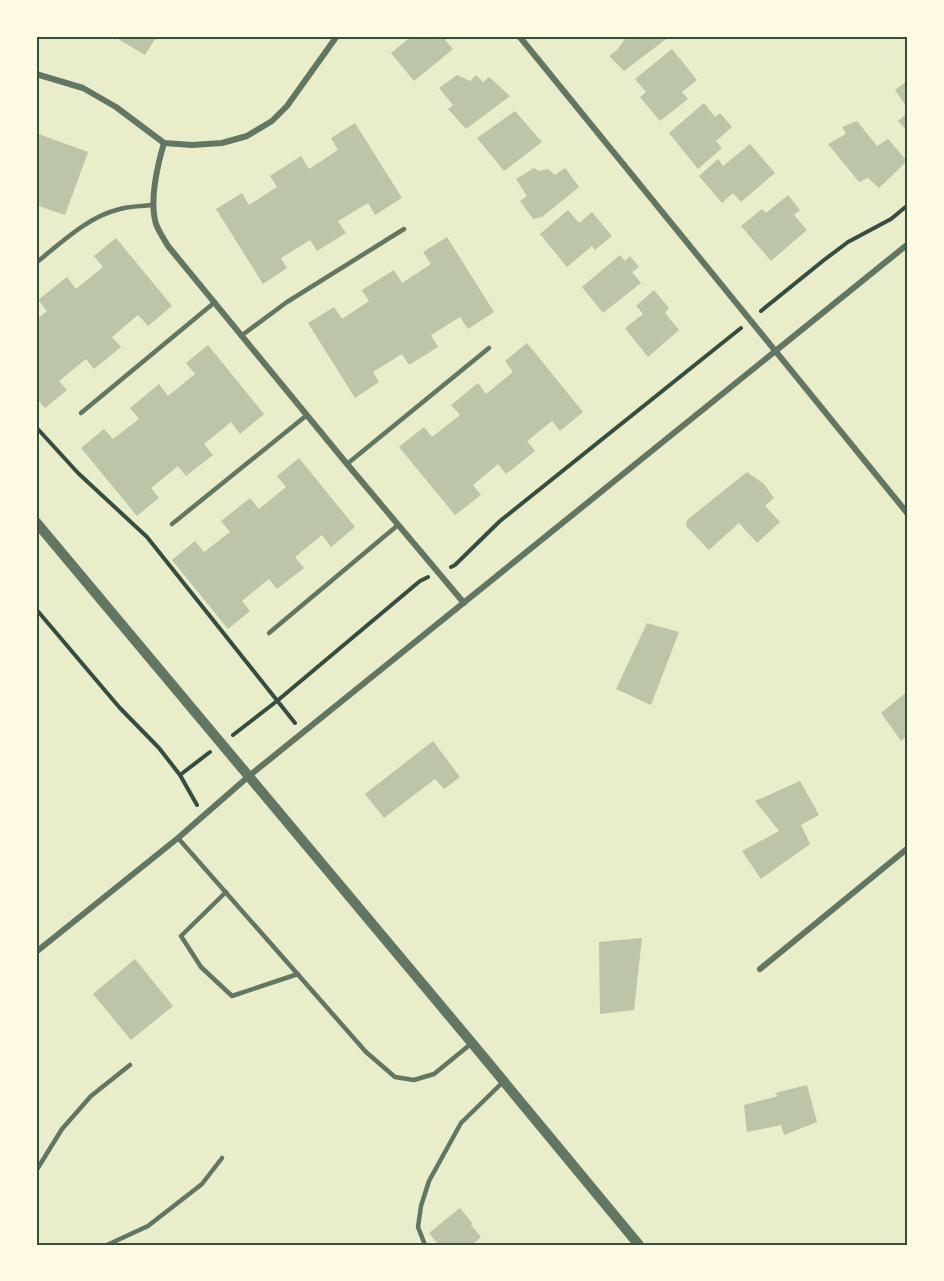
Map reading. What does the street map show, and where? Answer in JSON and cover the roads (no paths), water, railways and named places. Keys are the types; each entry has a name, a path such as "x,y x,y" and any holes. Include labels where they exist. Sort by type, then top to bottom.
{"street":[{"path":"36,74 83,88 116,107 164,143 192,146 222,143 247,136 272,121 287,106 337,36"},
{"path":"519,36 908,514"},
{"path":"164,143 158,162 153,205 157,225 168,246 464,603"},
{"path":"36,952 178,838 249,776 908,244"},
{"path":"36,522 639,1245"},
{"path":"760,969 908,848"}],"lane":[{"path":"36,263 84,224 100,216 121,208 153,205"},
{"path":"241,336 287,302 404,230"},
{"path":"81,413 215,303"},
{"path":"347,464 489,348"},
{"path":"172,524 307,415"},
{"path":"268,633 398,525"},
{"path":"178,838 366,1052 395,1077 414,1080 435,1074 472,1043"},
{"path":"226,892 181,936 201,967 232,996 298,974"},
{"path":"36,1171 62,1129 91,1096 130,1065"},
{"path":"425,1245 418,1227 421,1206 429,1181 461,1123 504,1082"},
{"path":"107,1245 148,1226 202,1185 222,1158"}]}
